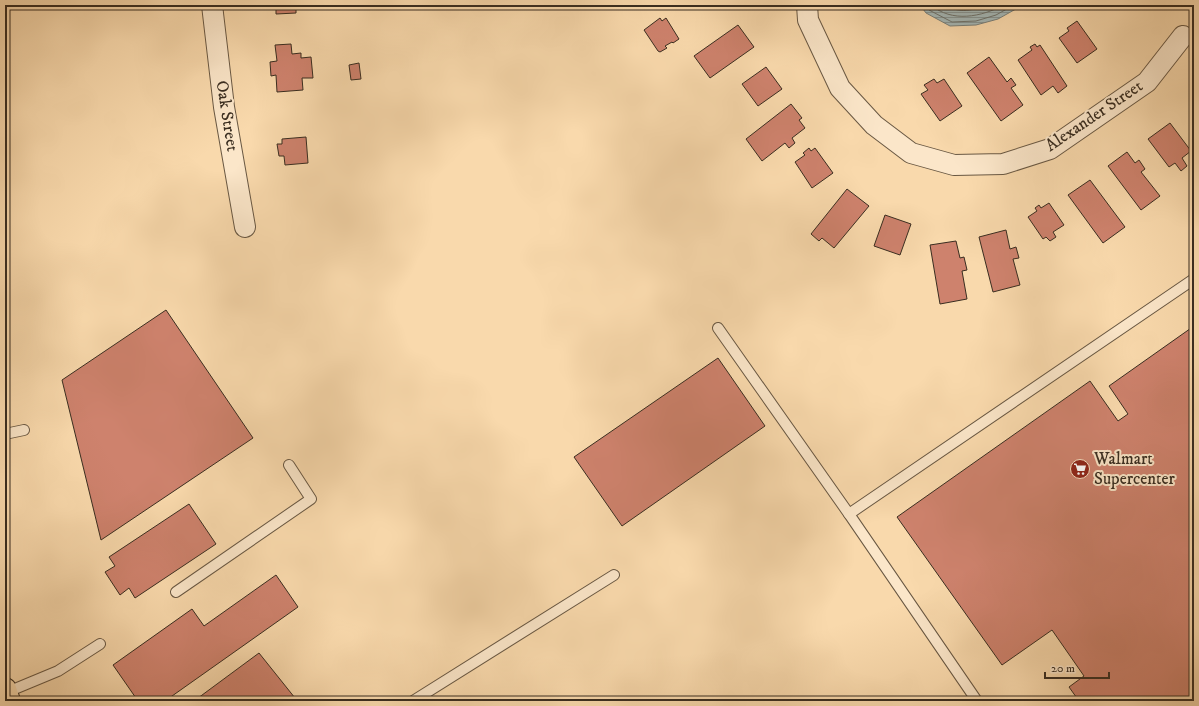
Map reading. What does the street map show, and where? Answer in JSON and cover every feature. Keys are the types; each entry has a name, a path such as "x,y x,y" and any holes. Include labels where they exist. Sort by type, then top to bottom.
{"street":[{"name":"Oak Street","path":"212,5 224,107 245,227"},
{"name":"Alexander Street","path":"807,5 808,20 840,88 874,125 911,153 954,165 1002,164 1050,149 1147,82 1183,36"}],"lane":[{"path":"848,514 1194,279"},
{"path":"718,328 977,701"},
{"path":"5,434 24,430"},
{"path":"176,592 311,499 290,465"},
{"path":"414,701 614,575"},
{"path":"6,694 58,671 100,644"}],"water":[{"path":"920,5 1023,5 998,19 976,25 950,26 926,13"}],"building":[{"path":"276,5 296,5 296,13 276,14"},
{"path":"660,18 662,21 666,18 679,39 665,46 667,48 660,52 644,30"},
{"path":"1077,21 1097,49 1077,63 1059,38 1069,31 1067,28"},
{"path":"738,25 754,47 710,78 694,56"},
{"path":"291,44 292,54 301,53 301,58 311,57 313,78 302,78 303,90 277,92 276,75 271,76 270,62 277,61 275,45"},
{"path":"1035,44 1037,47 1040,45 1067,86 1058,93 1053,86 1041,95 1018,60 1032,50 1030,47"},
{"path":"989,57 1007,82 1011,78 1016,85 1011,88 1023,105 1001,121 967,73"},
{"path":"359,63 361,79 351,80 349,65"},
{"path":"766,67 782,89 758,106 742,84"},
{"path":"934,79 937,83 944,79 962,106 940,121 921,94 928,90 924,85"},
{"path":"791,104 802,118 799,120 805,128 792,138 795,143 789,148 785,143 762,161 746,139"},
{"path":"1170,123 1191,151 1182,158 1187,166 1181,171 1175,163 1169,167 1148,139"},
{"path":"306,137 308,163 285,165 284,156 279,156 277,144 282,144 282,139"},
{"path":"809,148 811,151 815,148 833,173 812,188 795,162 805,155 803,153"},
{"path":"1127,152 1135,163 1139,160 1145,169 1141,172 1160,196 1141,210 1108,166"},
{"path":"1090,180 1125,227 1103,243 1068,195"},
{"path":"847,189 869,206 834,248 822,238 819,241 811,234"},
{"path":"1049,203 1064,225 1053,232 1056,237 1050,241 1046,237 1043,239 1028,217 1037,211 1035,208 1039,205 1041,208"},
{"path":"885,215 911,224 900,255 874,246"},
{"path":"1006,230 1010,249 1016,247 1019,258 1013,259 1020,285 993,292 979,237"},
{"path":"956,241 960,258 964,257 967,270 962,271 967,299 940,304 930,245"},
{"path":"166,310 253,438 101,540 62,380"},
{"name":"Walmart Supercenter","path":"1194,326 1194,701 1079,701 1069,687 1084,676 1052,630 1002,665 897,517 1090,381 1118,421 1128,414 1109,386"},
{"path":"718,358 765,426 622,526 574,457"},
{"path":"189,504 216,544 135,598 129,588 120,595 105,572 115,566 109,557"},
{"path":"276,575 298,607 165,701 138,701 113,665 192,609 204,626"},
{"path":"259,653 295,698 292,701 194,701"}],"place":[{"name":"Walmart Supercenter","path":"1080,469"}]}
